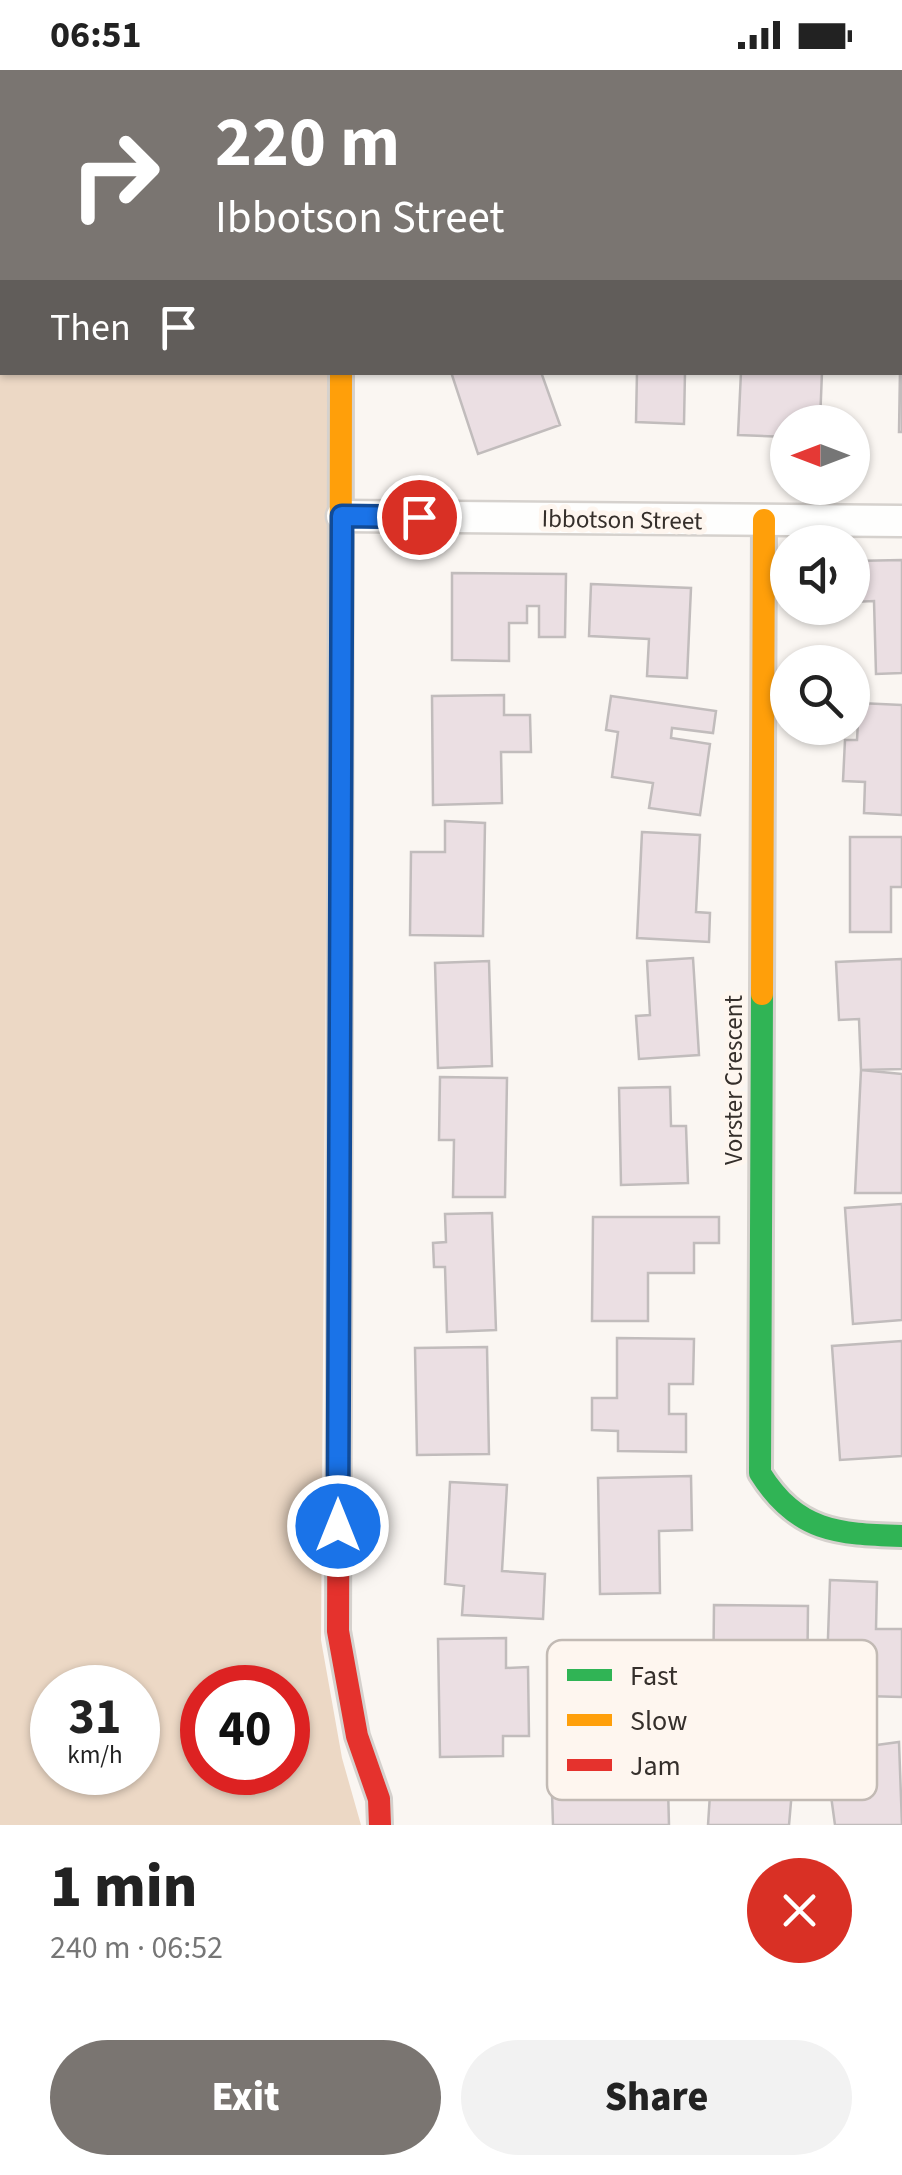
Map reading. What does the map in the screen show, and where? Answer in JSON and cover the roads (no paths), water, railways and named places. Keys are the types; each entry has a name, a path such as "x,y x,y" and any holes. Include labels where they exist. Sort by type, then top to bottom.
{"street":[{"path":"341,375 338,1631 357,1736 379,1812 396,1825"},
{"name":"Ibbotson Street","path":"342,516 902,521"},
{"name":"Vorster Crescent","path":"764,520 760,1473 773,1498 795,1519 852,1535 902,1536"}]}
